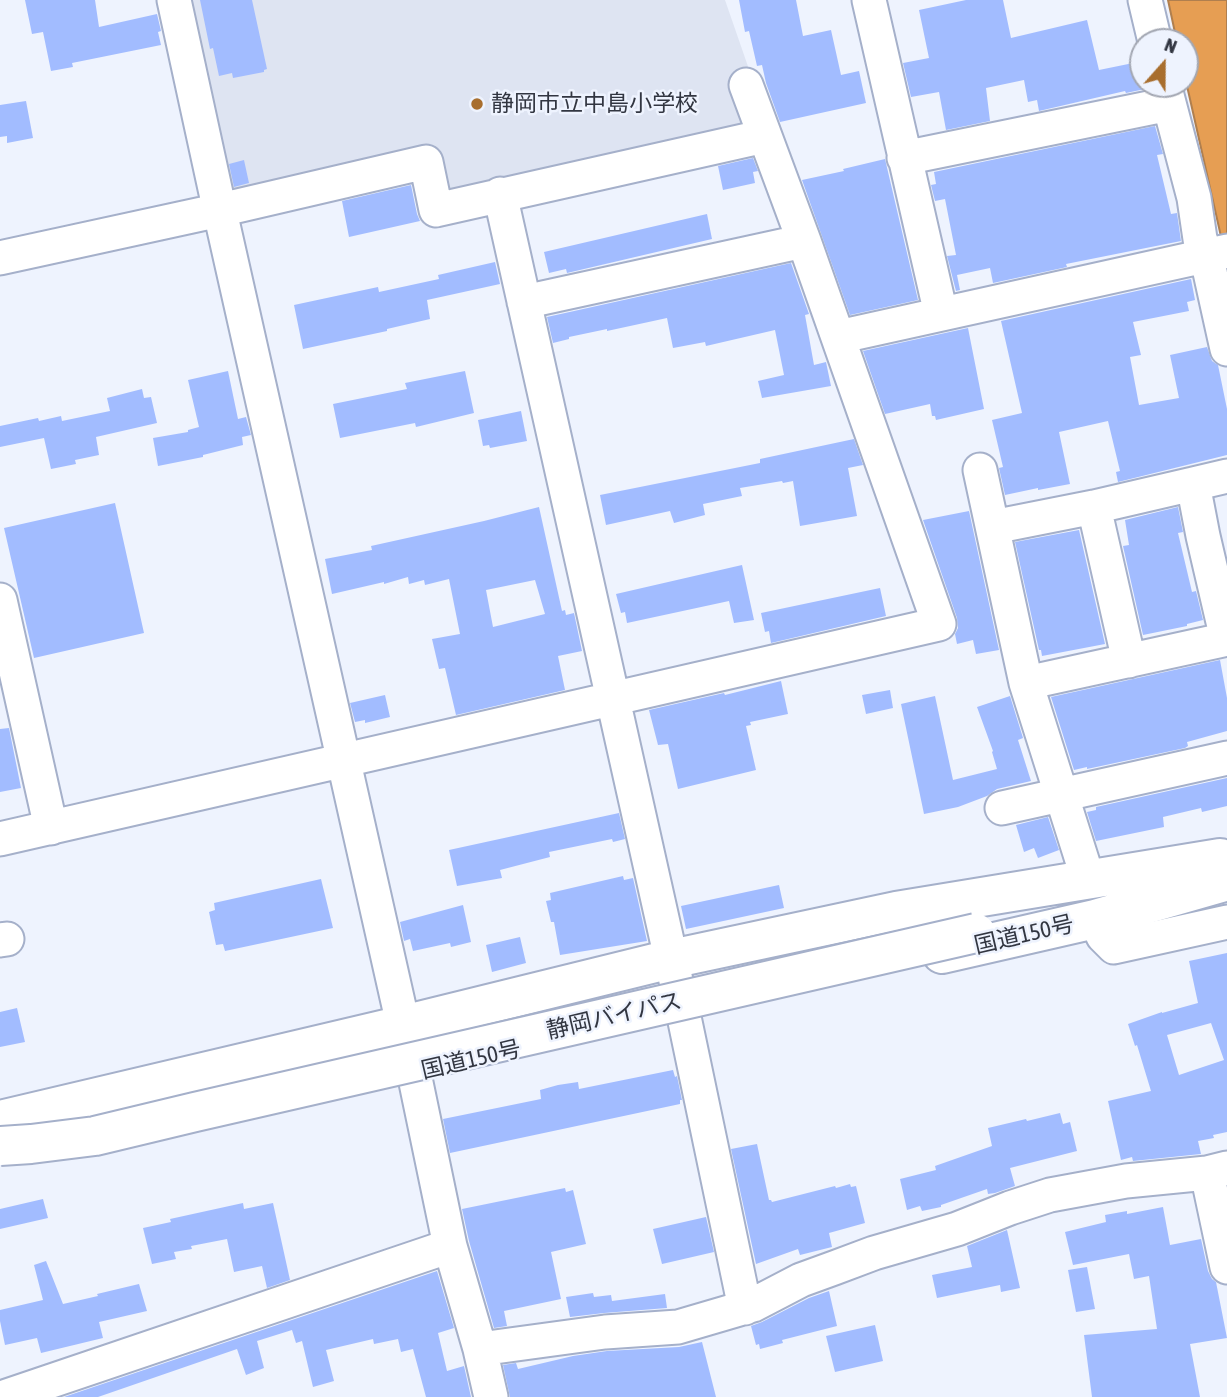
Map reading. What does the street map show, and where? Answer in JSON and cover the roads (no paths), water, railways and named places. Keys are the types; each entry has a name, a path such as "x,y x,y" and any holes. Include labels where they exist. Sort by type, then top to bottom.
{"highway":[{"name":"国道150号","path":"0,1120 671,959 897,911 1088,879 1225,869"},
{"name":"国道150号","path":"0,1159 200,1122 1095,919 1225,869"},
{"name":"静岡バイパス","path":"0,1146 95,1136 1225,869"},
{"name":"静岡バイパス","path":"0,1120 68,1114 257,1077 975,927"}],"street":[{"path":"174,0 414,1073 450,1246 491,1397"},
{"path":"869,0 941,314"},
{"path":"1145,0 1152,28"},
{"path":"0,839 939,624 746,85"},
{"path":"904,158 1151,98"},
{"path":"1168,98 1194,198 1200,239 1216,253 1227,349"},
{"path":"0,258 426,162 436,210 765,136"},
{"path":"500,194 683,1012 745,1308"},
{"path":"524,302 804,242"},
{"path":"838,337 1216,253"},
{"path":"980,470 1026,683 1088,879"},
{"path":"993,527 1227,477"},
{"path":"1026,683 1227,639 1193,484"},
{"path":"1094,507 1129,660"},
{"path":"0,600 51,828"},
{"path":"1002,808 1227,758"},
{"path":"1095,919 1114,947 1227,922"},
{"path":"480,1349 605,1332 678,1327 745,1308 801,1280 874,1253 957,1229 1050,1195 1126,1181 1217,1171 1227,1267"},
{"path":"0,1386 4,1397 450,1246"}],"place":[{"name":"静岡市立中島小学校","path":"477,104"}]}
